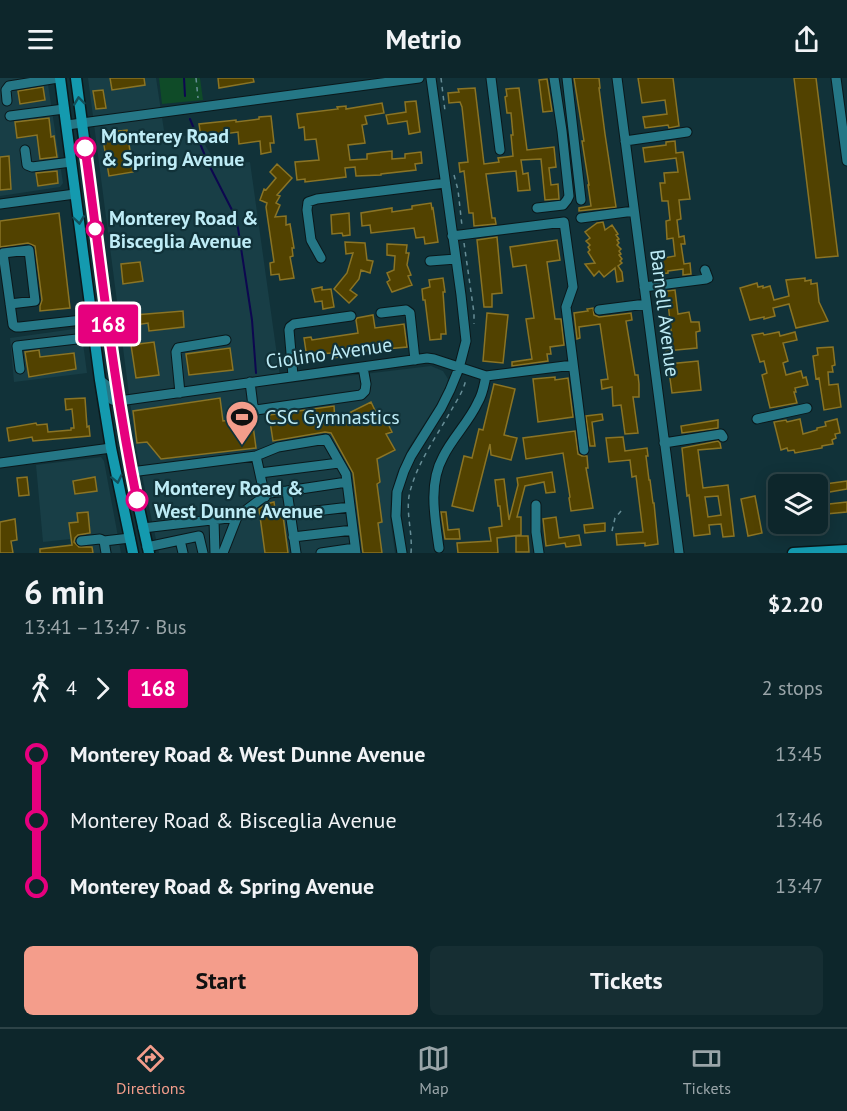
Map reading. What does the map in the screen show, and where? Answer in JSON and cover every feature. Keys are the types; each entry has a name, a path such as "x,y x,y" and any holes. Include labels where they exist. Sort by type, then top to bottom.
{"main road":[{"path":"59,78 100,380 111,448 133,553"},
{"path":"76,78 119,401 148,550"},
{"path":"793,553 847,550"}],"street":[{"path":"7,101 6,90 9,86 59,78"},
{"path":"67,125 419,78"},
{"path":"402,553 396,516 397,492 411,456 464,369 466,341 431,78"},
{"path":"491,78 500,150"},
{"path":"537,208 563,204 569,196 554,78"},
{"path":"567,78 581,200"},
{"name":"Barnell Avenue","path":"616,78 679,553"},
{"path":"836,78 847,161"},
{"path":"10,116 64,109"},
{"path":"625,141 687,132"},
{"path":"25,150 27,165 71,162"},
{"path":"321,258 311,240 307,210 309,202 317,198 445,183"},
{"path":"0,204 75,194"},
{"path":"581,218 634,211"},
{"path":"452,236 564,222 573,287 566,307 584,450"},
{"path":"10,304 35,302 29,250 1,253 13,325 16,327 92,319"},
{"path":"430,261 456,259"},
{"path":"644,287 706,279 708,278 705,270"},
{"path":"599,310 646,304"},
{"path":"381,313 406,310 410,313 415,360"},
{"path":"294,376 290,327 294,324 351,316"},
{"path":"20,369 17,346 94,337"},
{"path":"180,393 177,348 226,340"},
{"name":"Ciolino Avenue","path":"119,401 427,358 486,376 573,365"},
{"path":"250,382 253,406 256,410 361,395 365,391 366,384 363,367"},
{"path":"439,548 434,515 437,472 442,457 478,404 486,376"},
{"path":"100,380 109,387 112,400 119,401"},
{"path":"758,419 807,408"},
{"path":"664,443 721,434 723,437"},
{"path":"131,472 256,456 278,447 326,439 346,474 356,551 321,553"},
{"path":"0,463 111,448"},
{"path":"256,456 265,496"},
{"path":"260,473 339,463"},
{"path":"143,528 237,517 269,493 347,482"},
{"path":"287,491 296,553"},
{"path":"536,505 539,553"},
{"path":"290,514 350,507"},
{"path":"223,553 237,517"},
{"path":"214,520 215,553"},
{"path":"293,537 353,530"},
{"path":"148,550 170,546 199,536 203,553"},
{"path":"81,542 130,538"},
{"path":"104,541 106,553"},
{"path":"170,546 176,553"},
{"path":"170,546 183,553"}],"path":[{"path":"195,78 198,98"},
{"path":"441,78 445,116"},
{"path":"454,175 458,190 474,324"},
{"path":"411,553 408,498 411,485 465,384 464,369"},
{"path":"612,531 613,522 622,510"}],"shaded area":[{"path":"0,78 47,78 63,183 60,187 0,196"},
{"path":"88,78 156,78 165,137 199,135 217,165 250,162 281,384 431,366 443,371 448,379 444,393 408,449 397,473 391,494 390,517 395,553 159,553 136,448"},
{"path":"81,328 87,373 14,382 10,338"},
{"path":"101,457 104,461 121,553 72,553 70,539 43,542 36,465"}],"green space":[{"path":"159,78 200,78 203,100 162,104"}],"building":[{"path":"110,78 144,78 145,85 112,90"},
{"path":"218,78 253,78 254,82 219,88"},
{"path":"574,78 599,78 616,207 579,211 579,208 591,206"},
{"path":"638,78 673,78 679,126 645,128 643,117 667,114 665,100 642,103"},
{"path":"794,78 816,78 838,256 816,258"},
{"path":"547,79 552,111 543,112 539,80"},
{"path":"43,87 45,100 20,104 18,91"},
{"path":"475,88 484,164 499,162 498,158 513,156 511,113 507,113 505,97 507,96 506,89 519,88 527,150 554,147 556,167 549,168 551,185 558,184 559,199 545,200 541,159 521,160 523,174 528,173 530,190 518,191 516,171 486,174 492,218 495,218 496,224 474,226 473,213 469,213 464,171 460,172 459,163 468,162 462,107 460,102 449,103 448,93 459,92 458,89"},
{"path":"103,90 106,108 96,109 93,91"},
{"path":"416,101 420,132 409,134 407,121 388,124 386,115 406,112 405,102"},
{"path":"382,103 384,113 365,116 367,124 362,125 365,143 348,145 350,160 367,159 367,154 382,152 392,151 392,159 405,158 405,154 421,152 422,163 415,164 416,170 356,176 355,167 345,168 346,177 305,182 305,179 297,180 295,162 319,160 316,139 305,140 304,127 299,128 297,114 338,109 337,107 346,106 346,109"},
{"path":"271,116 274,143 270,143 271,152 261,154 260,141 239,144 238,132 201,137 199,124 236,120 236,122"},
{"path":"49,118 51,137 54,136 57,157 40,159 37,135 17,138 15,122"},
{"path":"127,130 133,172 109,176 102,133"},
{"path":"675,141 676,153 683,152 690,199 679,200 681,219 677,220 679,237 684,236 685,244 681,244 684,264 690,263 691,274 683,275 683,269 660,274 658,259 675,256 673,238 667,239 666,221 670,220 668,201 662,201 660,183 665,183 664,173 678,172 676,158 645,162 643,148 666,145 666,142"},
{"path":"9,156 11,189 0,190 0,157"},
{"path":"277,164 292,178 277,195 280,196 276,203 280,205 275,217 286,216 286,225 290,224 294,248 292,248 293,256 290,257 294,278 280,280 279,274 271,275 270,263 274,262 267,203 260,200 264,189 266,190 276,178 270,172"},
{"path":"57,171 58,183 38,186 36,173"},
{"path":"431,203 438,242 425,244 424,237 416,238 414,228 371,233 370,225 362,226 361,213 392,208 392,212"},
{"path":"59,213 70,308 40,311 42,300 35,246 28,243 0,247 0,221"},
{"path":"349,213 350,235 332,234 331,215"},
{"path":"603,222 605,230 612,225 618,234 616,235 619,239 617,245 621,249 619,255 622,263 618,266 622,272 623,281 617,282 615,268 604,277 599,271 594,276 585,264 595,263 588,252 590,245 586,241 590,238 585,232 597,223"},
{"path":"497,237 502,293 492,294 492,307 484,307 477,240"},
{"path":"557,240 560,260 547,262 555,319 561,319 564,345 550,347 551,354 547,354 548,361 512,366 512,362 532,359 526,319 534,318 526,265 513,267 510,247"},
{"path":"345,242 365,243 367,260 373,261 370,273 361,270 359,279 350,290 357,295 349,303 334,289 347,273 353,253 346,254"},
{"path":"387,244 407,245 406,253 409,253 407,265 411,275 408,276 412,285 392,292 387,282 390,280 387,273 394,270 395,256 387,255"},
{"path":"140,262 143,281 123,284 121,264"},
{"path":"443,278 446,334 441,334 441,339 430,340 422,289 430,287 429,280"},
{"path":"805,278 805,281 811,280 811,284 817,283 819,302 828,321 796,328 789,304 773,308 775,316 750,320 740,288 757,283 758,287 770,286 774,300 789,296 786,280"},
{"path":"322,287 322,290 331,289 334,307 323,309 322,301 315,302 312,289"},
{"path":"675,290 678,314 689,312 691,322 699,322 700,331 696,332 697,348 666,351 665,339 672,339 668,303 661,304 659,292"},
{"path":"593,308 594,315 599,317 631,313 632,320 626,321 635,375 638,375 639,384 639,397 633,397 638,433 625,434 621,405 613,406 612,387 602,389 601,380 608,379 600,324 579,327 580,338 577,339 574,313"},
{"path":"183,311 184,327 149,331 148,323 123,327 122,316"},
{"path":"487,313 508,315 503,363 483,361"},
{"path":"373,315 375,328 404,324 407,347 354,352 354,355 333,358 332,353 307,358 304,338 311,337 312,340 358,333 357,318"},
{"path":"779,332 780,336 795,332 797,340 783,343 788,361 783,363 786,375 801,371 808,385 795,388 797,403 770,408 762,375 767,373 764,361 760,362 752,335"},
{"path":"154,342 159,375 136,378 131,345"},
{"path":"833,347 835,365 832,366 833,372 828,372 829,385 838,384 841,407 824,410 813,356 818,355 817,348"},
{"path":"230,348 233,370 189,375 186,354"},
{"path":"39,350 40,357 74,353 76,369 29,377 25,352"},
{"path":"698,361 701,390 672,393 668,364"},
{"path":"555,377 555,380 568,378 573,417 538,422 533,379"},
{"path":"494,384 515,389 504,435 517,438 511,460 491,455 490,444 473,511 452,506 464,456 472,458 479,429 483,430"},
{"path":"85,398 87,427 89,426 90,436 33,441 32,437 9,441 7,428 36,423 37,425 47,424 48,432 71,430 74,428 72,409 66,410 65,399"},
{"path":"220,398 223,421 252,418 256,448 161,459 147,442 137,443 133,411"},
{"path":"371,402 381,423 386,420 392,432 386,434 395,450 377,459 380,482 377,484 382,522 378,523 382,553 363,553 353,473 331,433 325,432 273,441 269,415 334,406 335,420"},
{"path":"602,414 603,420 592,422 595,446 590,446 586,416"},
{"path":"800,419 803,434 826,426 825,422 837,419 840,433 835,434 833,444 822,446 822,448 795,453 794,450 788,451 787,448 781,450 774,422"},
{"path":"718,420 718,428 682,433 681,426"},
{"path":"575,431 578,454 587,456 588,468 586,468 593,508 571,511 563,453 526,459 523,438"},
{"path":"623,437 625,451 647,448 648,456 646,456 658,544 617,545 616,534 643,532 636,476 632,477 630,460 609,462 606,438"},
{"path":"718,441 720,443 721,448 698,450 703,488 728,485 734,536 723,537 721,524 709,525 710,534 694,536 682,448","holes":["718,496 721,515 708,517 705,497"]},
{"path":"552,472 555,492 546,493 544,482 525,486 517,517 521,517 521,535 497,538 498,553 458,553 457,543 491,541 489,528 502,526 495,480 504,479 509,520 518,485 517,478"},
{"path":"27,477 29,495 19,496 17,478"},
{"path":"95,477 97,491 75,494 73,481"},
{"path":"847,481 847,489 828,492 828,484"},
{"path":"755,496 762,533 748,536 741,499"},
{"path":"274,502 275,509 282,508 288,553 265,553 259,509"},
{"path":"847,502 847,512 828,514 828,504"},
{"path":"88,512 90,533 78,535 74,542 79,547 92,547 93,553 40,553 40,549 72,545 69,523 78,522 77,513"},
{"path":"441,512 446,512 448,530 459,529 460,539 445,539"},
{"path":"556,517 559,538 579,535 581,545 566,547 565,543 546,546 543,519"},
{"path":"15,519 17,540 11,541 13,553 0,553 0,522"},
{"path":"605,523 605,531 585,533 584,525"},
{"path":"516,536 528,536 529,552 516,552"}],"waterway":[{"path":"184,78 185,96"},
{"path":"190,119 208,163 233,212 238,228 252,320 256,373"}],"bus line":[{"name":"168","path":"85,148 112,358 137,500"}],"place":[{"name":"Monterey Road & Spring Avenue","path":"85,148"},
{"name":"Monterey Road & Bisceglia Avenue","path":"95,229"},
{"name":"CSC Gymnastics","path":"242,446"},
{"name":"Monterey Road & West Dunne Avenue","path":"137,500"}]}
